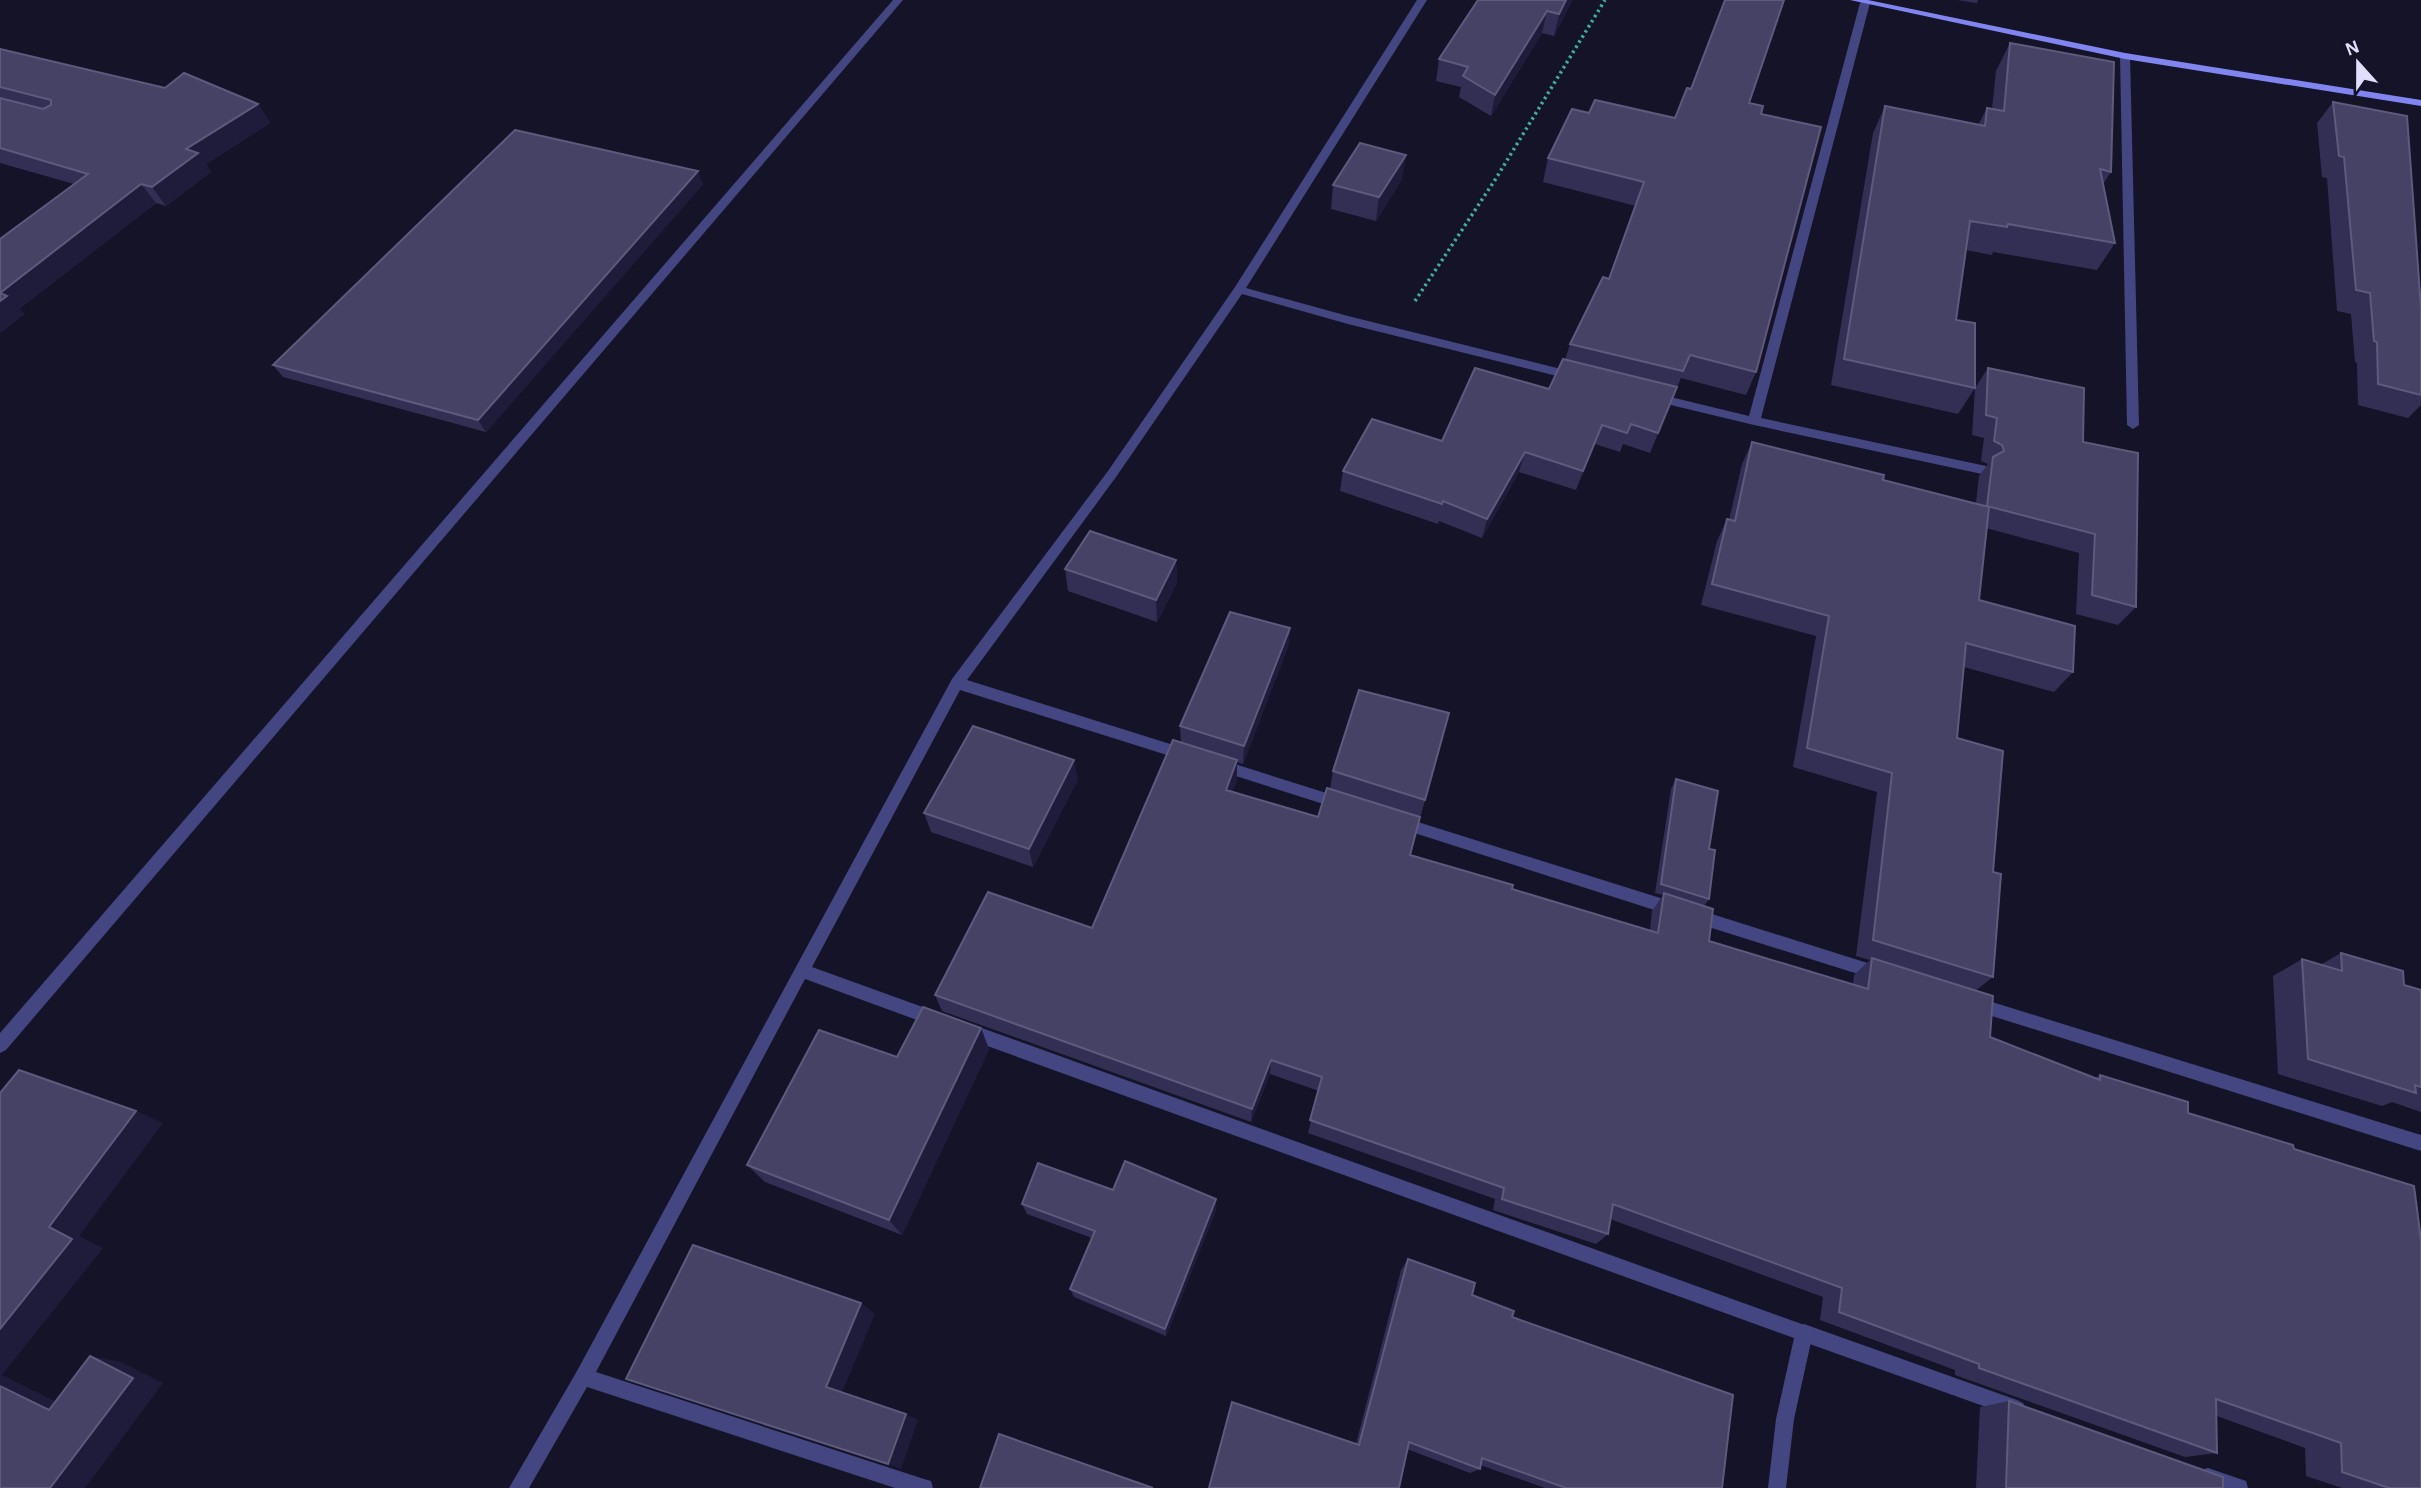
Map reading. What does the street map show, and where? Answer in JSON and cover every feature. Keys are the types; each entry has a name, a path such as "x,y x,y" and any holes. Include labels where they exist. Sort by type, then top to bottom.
{"street":[{"path":"0,1045 898,0"},
{"path":"518,1488 583,1377 957,683 1112,474 1239,290 1422,0"},
{"path":"1754,421 1860,1 2125,56 2421,105"},
{"path":"2125,56 2133,425"},
{"path":"1239,290 1581,378"},
{"path":"1647,395 1754,421 1982,469"},
{"path":"957,683 1356,809"},
{"path":"1383,817 1889,977"},
{"path":"802,971 2028,1413"},
{"path":"1956,998 2421,1143"},
{"path":"1777,1488 1785,1419 1804,1333"},
{"path":"583,1377 924,1488"},
{"path":"2186,1469 2239,1488"}],"path":[{"path":"1395,332 1494,180 1605,0"}],"building":[{"path":"1478,0 1566,0 1559,14 1547,11 1495,95 1463,76 1468,67 1439,59"},
{"path":"1725,0 1784,0 1749,103 1763,106 1761,114 1821,127 1756,372 1690,355 1683,371 1570,344 1603,277 1609,279 1644,182 1548,158 1572,109 1589,113 1595,100 1675,118 1687,88 1691,89"},
{"path":"2010,43 2114,62 2111,172 2100,169 2115,243 2008,224 2007,227 1970,221 1956,320 1975,323 1975,388 1844,359 1885,106 1985,126 1987,108 2004,111"},
{"path":"0,49 165,88 184,73 258,104 186,149 198,153 152,187 141,184 0,293 0,239 88,174 0,148 0,98 43,109 51,105 51,100 0,87"},
{"path":"2333,102 2407,116 2421,308 2421,395 2378,384 2377,342 2374,341 2370,293 2356,290 2344,157 2339,156"},
{"path":"515,130 698,171 478,420 273,365"},
{"path":"1360,143 1406,155 1379,197 1333,185"},
{"path":"1563,359 1677,387 1658,433 1631,424 1627,433 1602,425 1583,471 1525,452 1487,519 1443,501 1442,504 1343,471 1372,419 1442,441 1475,368 1549,389"},
{"path":"1988,368 2084,388 2083,442 2138,453 2136,607 2092,595 2095,534 1987,506 1993,457 2004,451 2002,445 1994,441 1997,418 1986,415"},
{"path":"1752,442 1884,475 1883,480 1989,507 1979,600 2075,626 2073,672 1966,643 1957,738 2003,751 1993,872 2001,874 1993,977 1873,940 1892,773 1807,748 1829,616 1712,584 1727,519 1735,521"},
{"path":"1090,531 1176,560 1156,600 1065,569"},
{"path":"1230,612 1290,628 1244,746 1180,726"},
{"path":"1359,690 1449,713 1425,800 1333,771"},
{"path":"973,726 1074,760 1029,849 924,813"},
{"path":"1173,740 1237,760 1226,790 1318,817 1327,788 1420,817 1410,855 1513,885 1512,889 1658,933 1664,893 1713,909 1709,941 1868,989 1872,958 1993,996 1990,1037 2100,1080 2100,1075 2188,1102 2188,1113 2414,1186 2421,1240 2421,1488 2389,1488 2342,1472 2341,1443 2216,1399 2217,1453 1979,1368 1979,1364 1839,1312 1842,1288 1613,1204 1608,1234 1502,1199 1504,1188 1310,1120 1322,1077 1271,1060 1252,1109 935,995 988,892 1092,928"},
{"path":"1676,779 1718,791 1709,849 1715,850 1709,899 1661,884"},
{"path":"2341,953 2403,971 2404,985 2421,990 2421,1087 2415,1085 2416,1093 2308,1059 2302,959 2342,971"},
{"path":"923,1007 981,1028 889,1220 747,1165 819,1030 897,1057"},
{"path":"19,1070 136,1111 49,1227 72,1239 0,1329 0,1093"},
{"path":"1125,1161 1216,1199 1165,1329 1070,1289 1095,1231 1022,1204 1038,1163 1113,1190"},
{"path":"693,1245 861,1303 826,1387 906,1414 888,1464 626,1379"},
{"path":"1408,1259 1475,1283 1472,1295 1514,1311 1512,1317 1733,1395 1722,1488 1566,1488 1482,1458 1480,1469 1409,1442 1399,1488 1209,1488 1232,1402 1359,1445"},
{"path":"90,1356 133,1378 50,1488 0,1488 0,1386 49,1410"},
{"path":"2009,1401 2223,1477 2223,1488 2006,1488"},
{"path":"999,1434 1153,1488 980,1488"}]}
